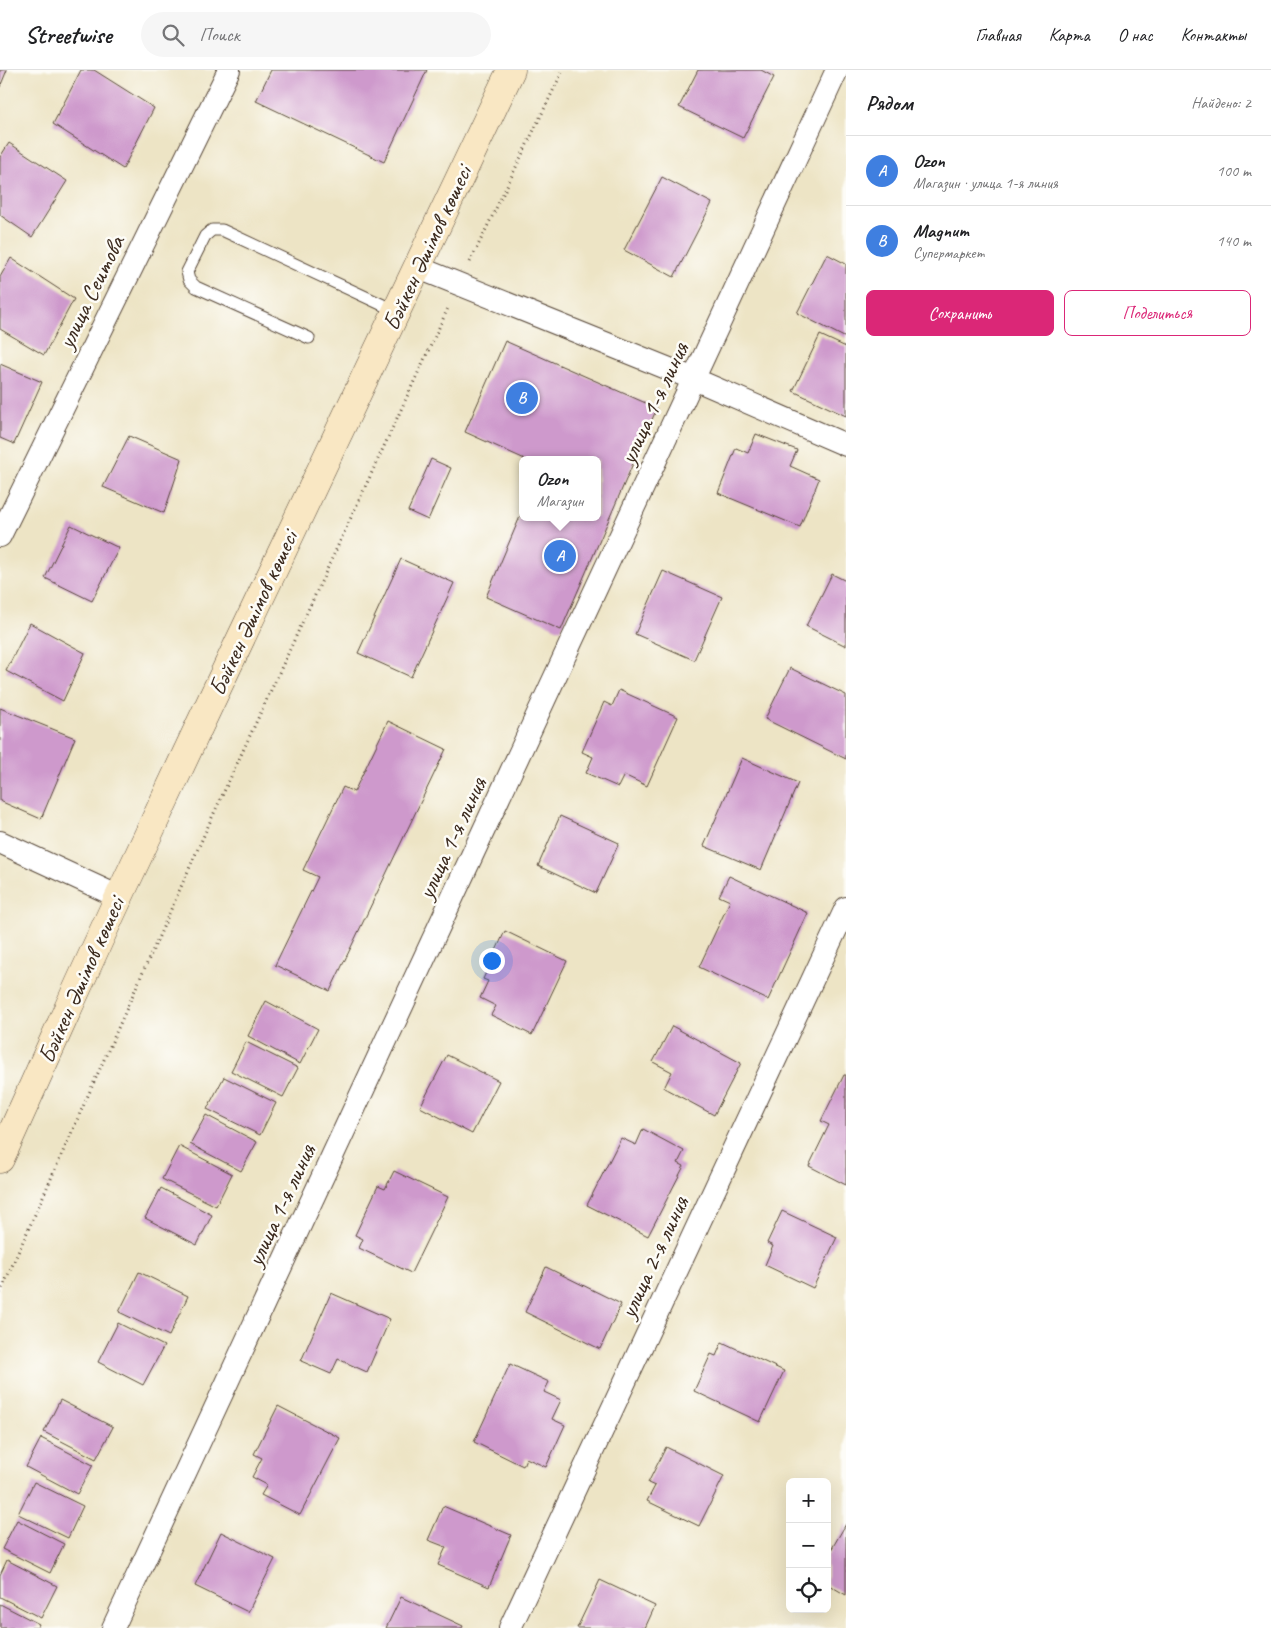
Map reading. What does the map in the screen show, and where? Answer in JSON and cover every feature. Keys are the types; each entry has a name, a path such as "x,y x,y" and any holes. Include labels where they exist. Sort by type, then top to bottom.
{"main road":[{"name":"Бәйкен Әшімов көшесі","path":"0,1159 119,897 309,494 419,268 511,70"}],"street":[{"name":"улица Сеитова","path":"0,536 228,70"},
{"name":"улица 1-я линия","path":"113,1628 838,70"},
{"path":"419,268 694,379 846,446"},
{"path":"0,842 119,897"},
{"name":"улица 2-я линия","path":"510,1628 846,908"}],"lane":[{"path":"309,338 196,287 188,280 187,272 205,236 212,230 222,230 398,312"}],"path":[{"path":"0,1293 209,824 459,284 563,70"}],"building":[{"path":"0,70 7,70 0,87"},
{"path":"81,70 94,70 154,108 123,169 53,124"},
{"path":"271,70 427,70 384,162 256,101"},
{"path":"698,70 761,70 774,77 743,138 679,107"},
{"path":"9,143 67,181 32,237 0,215 0,157"},
{"path":"662,177 712,203 674,277 624,250"},
{"path":"827,254 846,264 846,338 797,313"},
{"path":"11,258 74,299 44,355 0,329 0,277"},
{"path":"820,335 846,347 846,416 793,391"},
{"path":"505,341 657,408 561,630 486,597 519,519 519,521 601,521 601,456 519,456 465,432"},
{"path":"0,364 42,382 14,444 0,438"},
{"path":"756,434 797,450 790,466 819,479 800,527 718,493 736,448 748,453"},
{"path":"129,436 182,459 164,513 103,487"},
{"path":"431,459 451,468 428,520 408,511"},
{"path":"71,525 119,548 92,601 45,578"},
{"path":"401,559 454,583 411,677 358,653"},
{"path":"663,571 722,597 694,660 635,634"},
{"path":"832,574 846,581 846,646 806,626"},
{"path":"30,623 85,653 63,701 6,671"},
{"path":"790,668 846,695 846,759 765,719"},
{"path":"619,690 678,717 647,786 624,775 618,787 586,773 593,757 582,752 604,702 612,706"},
{"path":"0,708 75,738 41,819 0,801"},
{"path":"388,721 446,749 330,991 275,965 318,877 303,870 343,787 354,792"},
{"path":"742,758 798,783 761,870 704,846"},
{"path":"560,816 619,843 596,893 538,866"},
{"path":"729,876 808,913 768,1000 699,967 730,901 719,896"},
{"path":"505,931 567,961 532,1035 491,1015 496,1006 480,998 488,981 483,979"},
{"path":"266,1001 318,1029 300,1064 248,1036"},
{"path":"672,1026 741,1063 714,1115 664,1088 672,1072 653,1062"},
{"path":"246,1042 298,1068 283,1097 231,1071"},
{"path":"447,1055 499,1081 472,1134 420,1107"},
{"path":"844,1075 846,1075 846,1185 809,1166 829,1125 821,1121"},
{"path":"224,1077 276,1103 260,1135 207,1109"},
{"path":"206,1115 257,1142 241,1171 190,1144"},
{"path":"643,1129 684,1151 678,1163 684,1166 648,1236 587,1205 621,1138 636,1145"},
{"path":"179,1146 232,1174 216,1206 162,1179"},
{"path":"394,1171 448,1197 411,1273 359,1248 363,1239 355,1235 378,1186 385,1189"},
{"path":"161,1188 212,1215 197,1245 145,1218"},
{"path":"782,1211 837,1237 813,1288 765,1265 773,1246 767,1243"},
{"path":"546,1267 621,1304 600,1349 525,1312"},
{"path":"139,1272 188,1296 169,1336 119,1312"},
{"path":"331,1293 390,1319 367,1372 338,1359 331,1374 301,1361"},
{"path":"118,1323 164,1346 143,1385 98,1362"},
{"path":"722,1342 784,1371 760,1422 694,1391 711,1354 716,1356"},
{"path":"510,1364 549,1382 544,1392 561,1400 552,1419 565,1425 546,1467 526,1458 523,1466 474,1442"},
{"path":"60,1400 113,1427 96,1459 44,1432"},
{"path":"278,1406 340,1438 300,1515 261,1495 267,1485 252,1477 262,1458 254,1454"},
{"path":"41,1438 93,1465 77,1494 26,1467"},
{"path":"666,1447 724,1476 699,1526 647,1501 655,1486 648,1483"},
{"path":"34,1482 83,1506 68,1538 18,1514"},
{"path":"443,1506 511,1535 489,1587 438,1565 446,1547 428,1540"},
{"path":"17,1520 64,1544 50,1573 2,1549"},
{"path":"846,1524 846,1595 831,1586 831,1550"},
{"path":"221,1532 275,1559 248,1612 195,1586"},
{"path":"7,1560 57,1586 41,1618 0,1597 0,1575"},
{"path":"600,1580 655,1606 645,1628 577,1628"},
{"path":"401,1597 463,1626 462,1628 386,1628"},
{"path":"0,1604 39,1624 37,1628 0,1628"}],"place":[{"name":"Magnum","path":"522,398"},
{"name":"Ozon","path":"560,556"}]}
